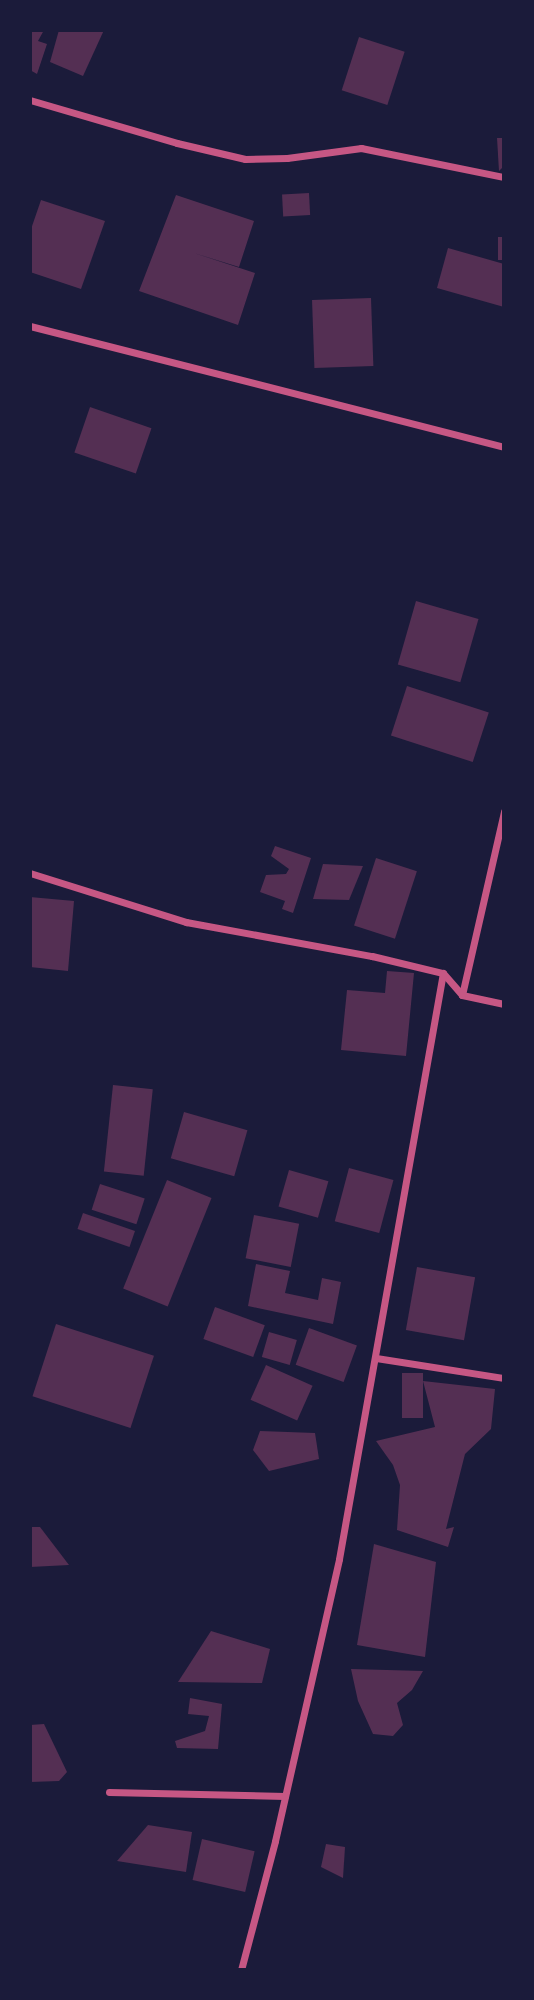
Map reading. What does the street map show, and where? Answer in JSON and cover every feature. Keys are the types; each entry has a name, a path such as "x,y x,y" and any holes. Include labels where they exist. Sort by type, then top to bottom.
{"street":[{"path":"30,100 177,143 246,159 287,158 361,148 504,177"},
{"path":"30,326 504,447"},
{"path":"462,995 504,811"},
{"path":"30,873 186,922 372,956 443,973 462,995 504,1004"},
{"path":"241,1970 285,1796 339,1559 443,973"},
{"path":"376,1358 504,1378"},
{"path":"109,1792 285,1796"}],"building":[{"path":"30,30 44,30 38,41 47,44 37,74 30,70"},
{"path":"59,30 104,30 83,76 50,62"},
{"path":"359,37 405,52 387,105 342,90"},
{"path":"497,138 504,138 504,166 499,171"},
{"path":"309,193 310,215 283,216 282,194"},
{"path":"176,195 254,221 239,267 194,253 255,273 238,325 139,291"},
{"path":"41,200 105,221 81,289 30,272 30,232"},
{"path":"498,237 504,237 504,260 498,260"},
{"path":"448,248 504,264 504,307 437,288"},
{"path":"371,298 373,366 314,368 312,300"},
{"path":"90,407 151,428 136,474 74,452"},
{"path":"416,601 478,619 460,682 398,664"},
{"path":"407,686 489,713 473,762 391,735"},
{"path":"275,846 311,858 293,913 282,909 285,901 260,892 266,875 286,874 289,869 271,856"},
{"path":"376,858 417,871 395,939 354,926"},
{"path":"323,864 363,866 349,900 313,899"},
{"path":"30,897 74,901 68,971 30,967"},
{"path":"387,971 414,973 406,1056 341,1050 347,990 385,993"},
{"path":"113,1085 153,1089 144,1176 104,1172"},
{"path":"184,1112 247,1130 234,1176 171,1158"},
{"path":"349,1168 393,1180 379,1233 335,1221"},
{"path":"289,1170 328,1181 318,1218 279,1207"},
{"path":"167,1180 212,1198 168,1306 123,1288"},
{"path":"100,1184 145,1199 136,1224 92,1210"},
{"path":"83,1213 135,1231 129,1247 77,1229"},
{"path":"254,1215 299,1224 291,1267 246,1258"},
{"path":"256,1264 290,1271 285,1293 318,1300 322,1278 341,1282 333,1324 248,1306"},
{"path":"417,1267 475,1277 464,1340 406,1330"},
{"path":"215,1307 265,1325 253,1357 203,1339"},
{"path":"56,1324 154,1356 130,1428 33,1396"},
{"path":"309,1328 357,1345 344,1382 296,1365"},
{"path":"269,1332 297,1340 290,1365 262,1357"},
{"path":"266,1365 313,1386 297,1420 251,1400"},
{"path":"402,1373 423,1373 423,1418 402,1418"},
{"path":"423,1381 495,1389 491,1429 465,1454 446,1529 454,1527 448,1547 397,1530 400,1485 393,1465 376,1441 435,1427"},
{"path":"260,1431 315,1433 319,1459 269,1471 253,1450"},
{"path":"30,1527 40,1527 69,1565 30,1567"},
{"path":"374,1544 436,1562 425,1657 357,1645"},
{"path":"211,1631 270,1649 262,1683 178,1682"},
{"path":"351,1669 423,1671 412,1690 397,1703 403,1725 393,1736 373,1734 358,1701"},
{"path":"190,1698 222,1704 218,1749 177,1748 175,1741 205,1731 209,1716 188,1714"},
{"path":"44,1724 67,1772 59,1781 30,1782 30,1725"},
{"path":"148,1825 192,1832 186,1872 117,1861"},
{"path":"202,1839 255,1851 245,1892 193,1880"},
{"path":"326,1844 345,1847 343,1878 321,1867"}]}
